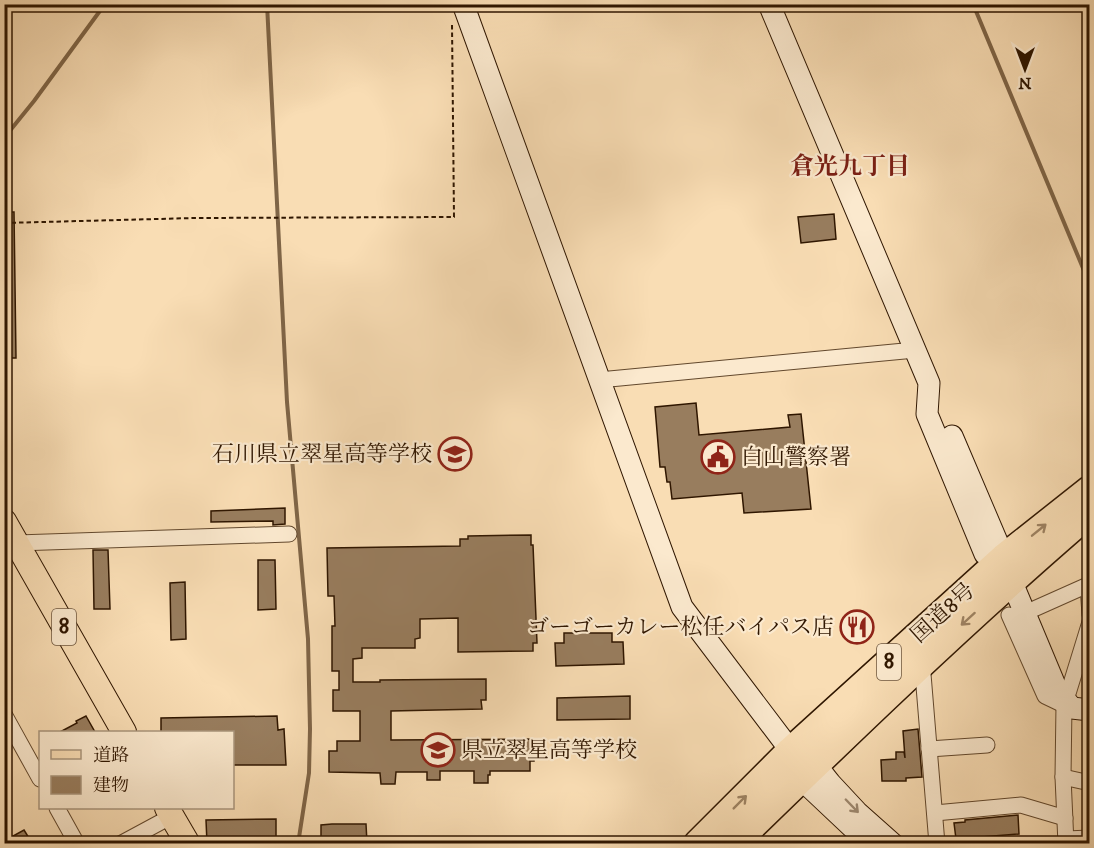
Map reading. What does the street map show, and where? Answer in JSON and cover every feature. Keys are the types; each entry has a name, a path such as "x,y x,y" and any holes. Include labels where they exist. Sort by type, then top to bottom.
{"highway":[{"name":"国道8号","path":"733,843 802,765 1000,564 1089,490"},
{"name":"国道8号","path":"698,843 802,765 922,662 1000,564 1089,512"}],"main road":[{"name":"8","path":"4,521 11,549 123,731"},
{"path":"170,812 188,843"}],"street":[{"path":"769,4 929,383 1000,564 1017,614 1057,690 1073,706"},
{"path":"457,10 599,380 682,607 802,765 870,843"},
{"path":"599,380 915,350"},
{"path":"11,549 289,534"},
{"path":"1017,614 1089,585 1089,615"},
{"path":"1089,622 1073,706 1063,777 1066,841 1089,838"},
{"path":"922,662 937,843"},
{"path":"4,714 39,777"},
{"path":"929,749 987,745"},
{"path":"802,765 893,843"},
{"path":"1063,777 1089,783"},
{"path":"935,813 1021,805 1065,818"},
{"path":"58,809 77,843"},
{"path":"120,843 170,812"}],"path":[{"path":"4,223 195,218 454,217 457,10"}],"building":[{"path":"4,212 14,212 16,358 4,358"},
{"path":"834,214 836,239 801,243 798,217"},
{"path":"696,403 699,435 790,427 788,415 801,414 811,509 744,513 742,493 672,499 665,467 660,467 655,407"},
{"path":"285,508 285,524 273,525 273,521 211,522 211,511"},
{"path":"531,535 537,643 533,643 533,651 458,652 458,618 420,619 420,638 415,639 415,648 362,648 362,658 353,659 353,682 486,679 486,700 481,700 482,709 391,711 391,740 533,739 534,761 530,761 530,771 490,771 488,783 474,783 474,771 440,771 440,780 427,780 427,772 396,772 395,784 381,784 380,773 329,772 329,751 337,751 337,741 360,741 360,711 333,711 333,690 339,690 339,671 332,671 334,596 328,596 327,548 460,546 460,539 468,539 468,536"},
{"path":"93,550 108,550 110,609 94,609"},
{"path":"258,560 275,560 276,609 258,610"},
{"path":"185,582 186,639 171,640 170,583"},
{"path":"564,633 612,633 612,642 623,642 624,664 556,666 555,643 564,643"},
{"path":"630,696 630,719 557,720 557,698"},
{"path":"86,716 94,731 62,731 77,723 76,721"},
{"path":"277,716 278,730 284,729 286,765 234,765 234,731 161,731 161,718"},
{"path":"918,729 922,777 906,778 906,781 882,781 881,760 896,759 896,752 904,752 905,758 903,731"},
{"path":"1018,815 1019,834 956,839 954,823"},
{"path":"276,819 276,843 207,843 206,820"},
{"path":"366,824 367,843 321,843 321,825"},
{"path":"24,830 32,843 4,843 4,841"}],"waterway":[{"path":"4,138 105,4"},
{"path":"267,4 287,402 308,639 309,773 298,844"},
{"path":"973,4 1090,285"}],"place":[{"name":"石川県立翠星高等学校","path":"455,454"},
{"name":"白山警察署","path":"718,457"},
{"name":"ゴーゴーカレー松任バイパス店","path":"857,627"},
{"name":"県立翠星高等学校","path":"438,750"}],"district":[{"name":"倉光九丁目","path":"850,167"}]}
